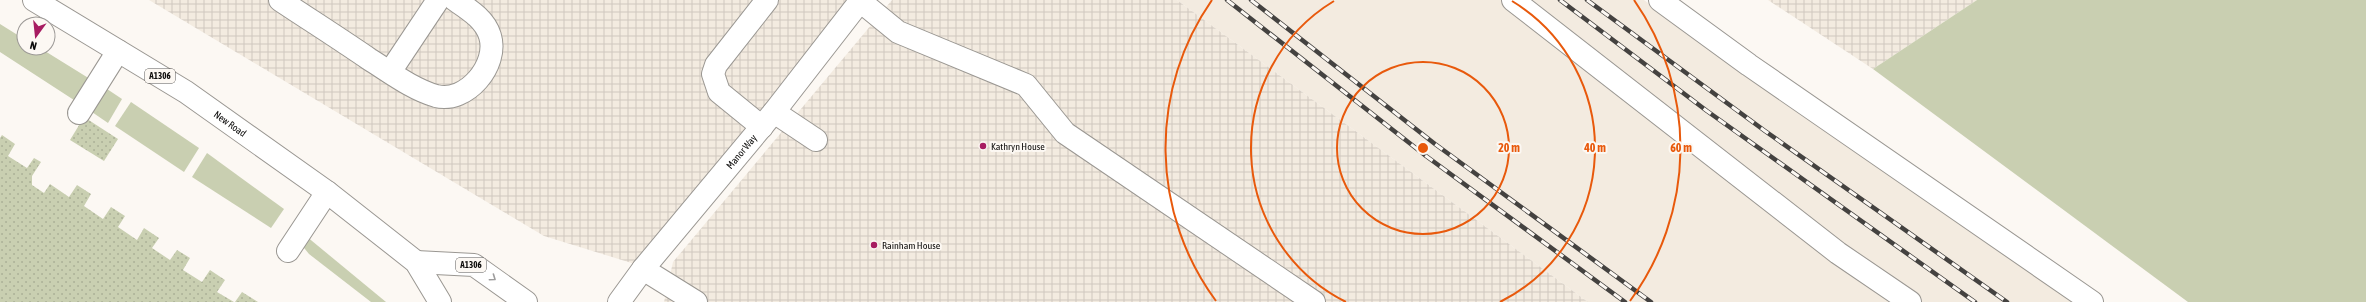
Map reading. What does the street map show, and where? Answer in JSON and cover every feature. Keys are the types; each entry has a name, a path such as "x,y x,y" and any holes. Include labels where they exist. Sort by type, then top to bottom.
{"main road":[{"name":"New Road","path":"34,0 186,92 327,192 416,262 440,302"},
{"path":"280,0 390,72 424,92 437,96 451,97 464,91 475,83 486,68 490,54 490,37 484,23 471,11 454,0"},
{"path":"390,72 438,0"},
{"path":"767,0 716,65 712,74 719,92 768,120 816,140"},
{"path":"1513,0 1838,253 1910,302"},
{"path":"1660,0 1749,65 2092,302"},
{"path":"860,1 898,32 1026,85 1065,133 1314,302"},
{"name":"Manor Way","path":"619,302 643,269 768,120 860,1"},
{"path":"79,113 118,51"},
{"path":"288,251 327,192"},
{"name":"A1306","path":"416,262 474,265 526,302"},
{"path":"643,269 696,302"}],"shaded area":[{"path":"149,0 849,0 638,265 544,236"},
{"path":"892,0 1177,0 1588,302 664,302 673,262"},
{"path":"1177,0 1644,0 1741,72 2077,302 1588,302"},
{"path":"1768,0 1977,0 1873,69"}],"green space":[{"path":"1977,0 2366,0 2366,302 2188,302 1873,69"},
{"path":"0,24 16,34 16,56 53,56 90,79 77,102 0,52"},
{"path":"104,87 122,99 108,123 89,110"},
{"path":"131,102 199,148 184,172 115,126"},
{"path":"84,117 118,139 104,161 70,140"},
{"path":"2,135 15,144 8,156 27,168 34,158 41,162 32,176 32,185 44,193 50,184 69,197 77,185 91,194 84,206 103,219 111,207 125,216 118,227 137,240 144,228 159,238 152,248 170,260 177,250 190,258 183,270 202,282 210,270 225,280 217,292 234,302 0,302 0,138"},
{"path":"207,153 284,209 271,228 192,177"},
{"path":"306,236 386,302 371,302 309,254 300,243"},
{"path":"242,292 258,302 235,302"}],"railway":[{"path":"1227,0 1426,156 1625,302"},
{"path":"1251,0 1435,144 1651,302"},
{"path":"1560,0 1707,111 1975,302"},
{"path":"1587,0 1765,131 2007,302"}],"place":[{"name":"Kathryn House","path":"983,146"},
{"name":"Rainham House","path":"874,245"}]}
